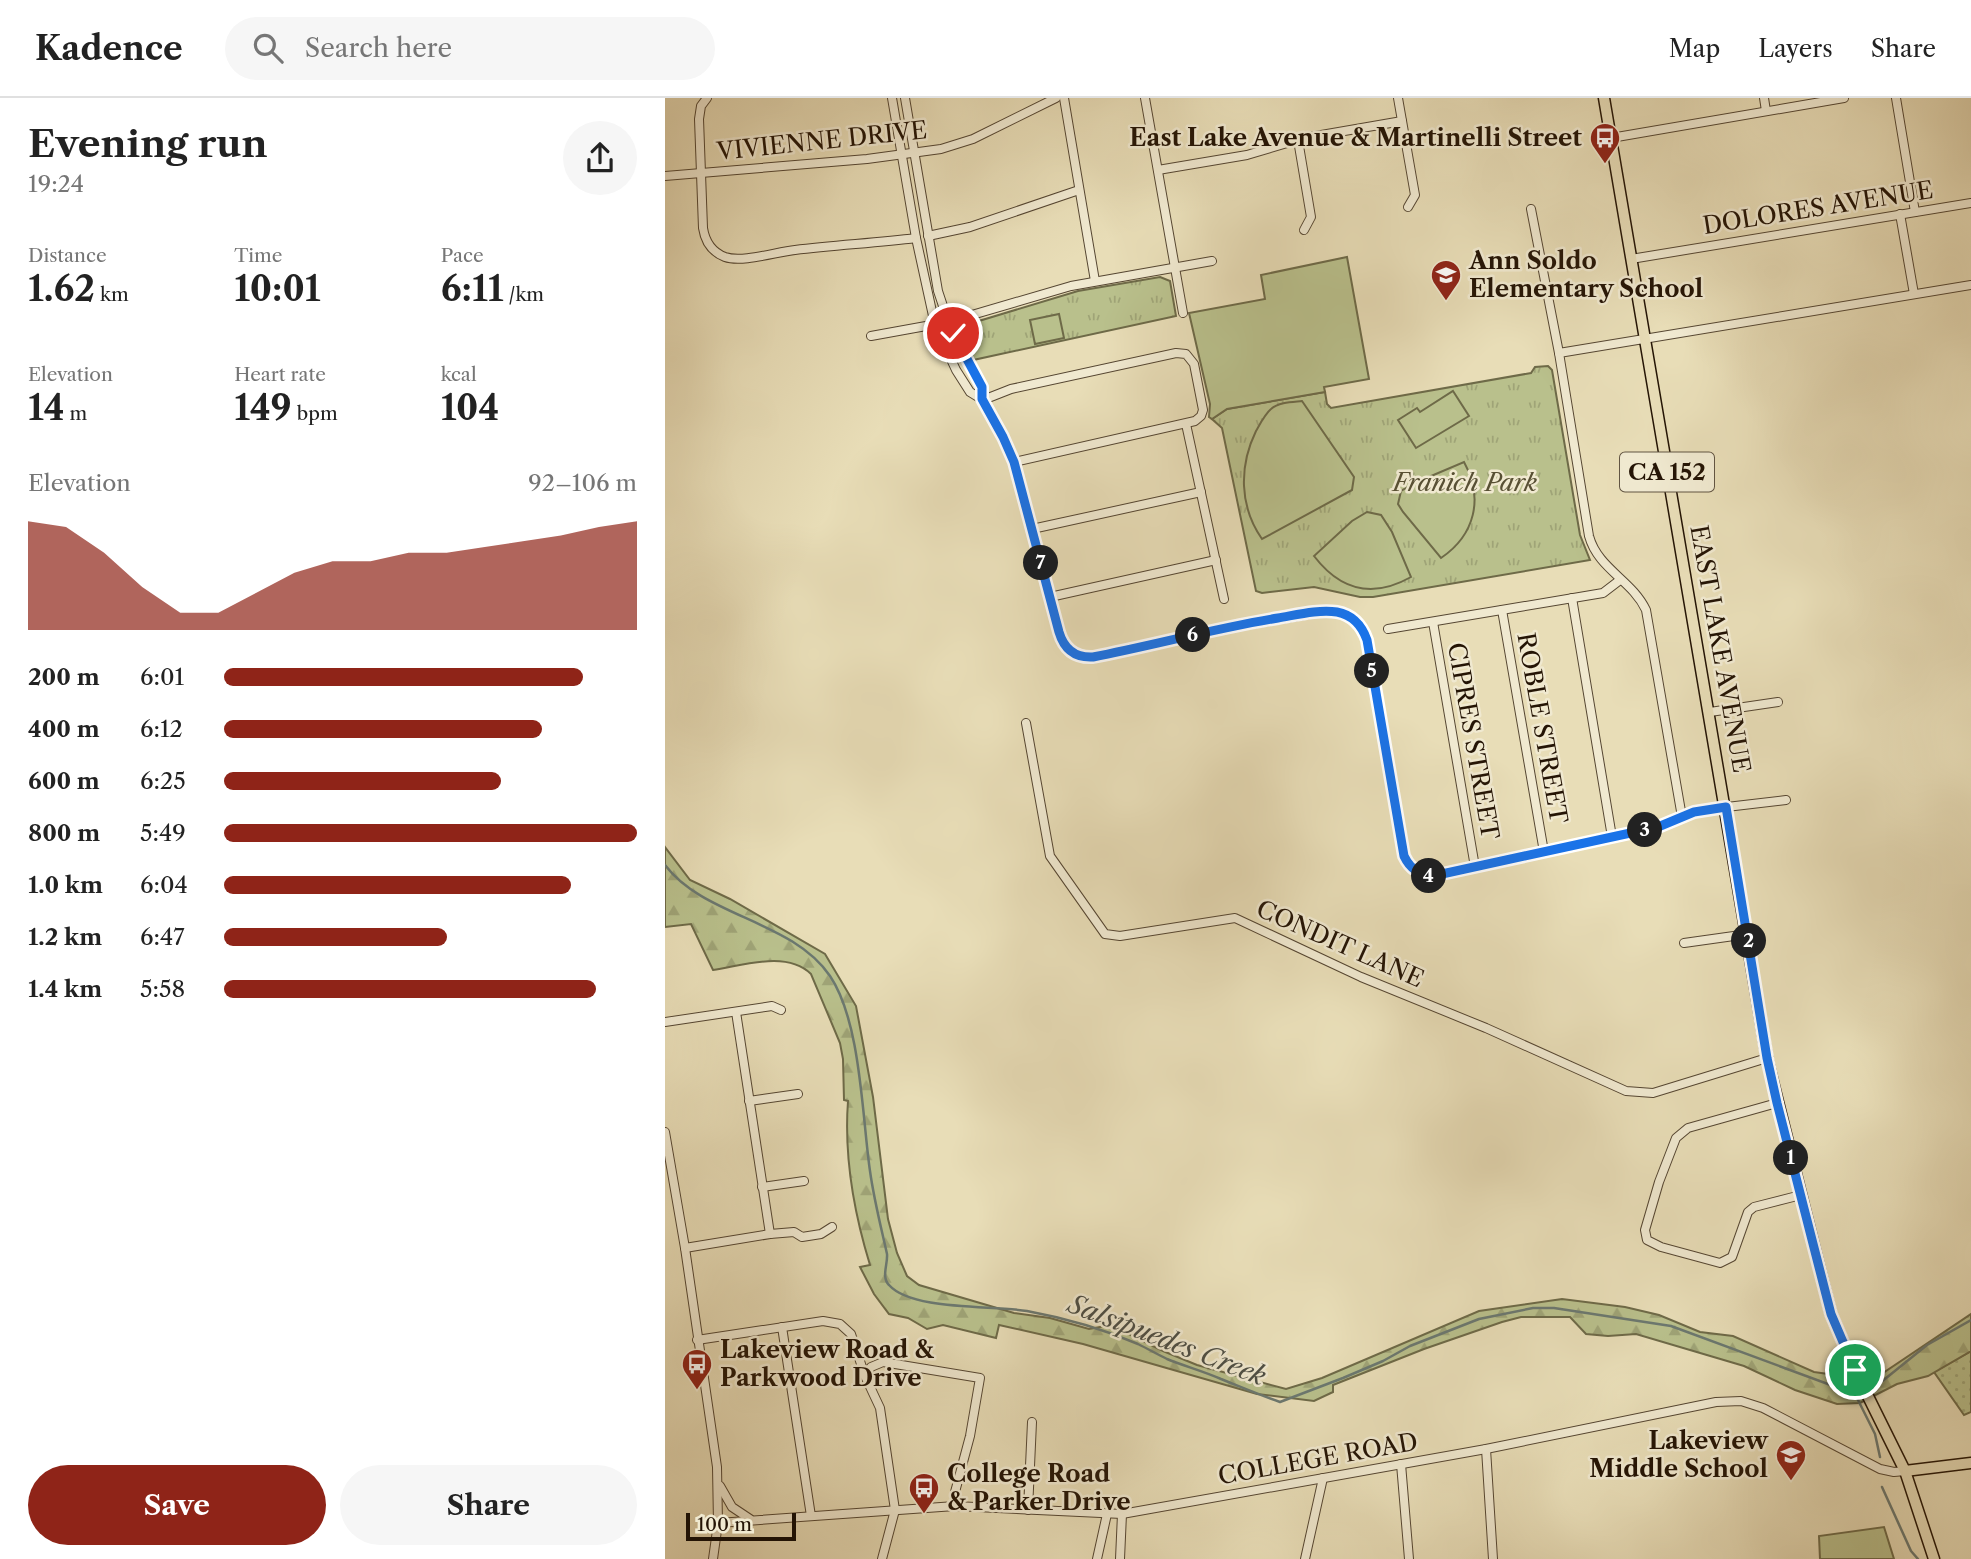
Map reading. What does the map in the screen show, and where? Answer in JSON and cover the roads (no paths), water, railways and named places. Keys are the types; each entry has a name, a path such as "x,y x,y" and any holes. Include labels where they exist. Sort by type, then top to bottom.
{"main road":[{"name":"EAST LAKE AVENUE","path":"1604,98 1767,1058 1777,1103 1831,1314 1855,1370 1905,1471 1934,1559"},
{"path":"1905,1471 1971,1463"}],"street":[{"path":"707,98 699,112 700,172 704,236 714,251 727,258 738,259 916,237"},
{"path":"892,98 916,237 935,325 945,349 970,392 982,400 1014,462 1064,645 1075,654 1088,657 1285,617 1328,611 1350,617 1361,627 1368,645 1406,860 1413,869 1426,876 1658,827 1700,810 1786,800"},
{"path":"905,98 938,291 948,322 982,387 982,400"},
{"name":"VIVIENNE DRIVE","path":"665,176 914,153 965,142 1056,98"},
{"path":"1064,98 1095,281"},
{"path":"1145,98 1183,313"},
{"path":"1398,98 1415,195 1408,207"},
{"path":"1764,98 1766,111"},
{"path":"1611,138 1844,98"},
{"path":"1896,98 1915,212"},
{"path":"1158,170 1260,152 1298,140 1402,121"},
{"path":"1298,140 1311,217 1304,230"},
{"path":"928,236 970,228 1079,190"},
{"name":"DOLORES AVENUE","path":"1631,259 1971,203"},
{"path":"1531,209 1559,353 1589,536 1601,560 1636,595 1646,610 1682,817"},
{"path":"1900,214 1914,294"},
{"path":"871,335 948,322 1071,286 1212,261"},
{"path":"1559,353 1971,285"},
{"path":"982,400 1017,388 1180,353 1188,355 1194,364 1203,413 1198,420 1014,462"},
{"path":"1186,424 1224,599"},
{"path":"1032,529 1201,492"},
{"path":"1050,597 1216,560"},
{"path":"1388,629 1603,593 1620,580"},
{"path":"1572,598 1612,837"},
{"name":"ROBLE STREET","path":"1503,610 1544,852"},
{"name":"CIPRES STREET","path":"1433,622 1475,867"},
{"path":"1710,712 1778,702"},
{"name":"CONDIT LANE","path":"1026,723 1050,856 1105,934 1120,936 1235,918 1361,977 1486,1028 1626,1091 1653,1093 1767,1058"},
{"path":"1684,943 1748,934"},
{"path":"665,1022 772,1006 781,1010"},
{"path":"736,1012 770,1234"},
{"path":"749,1101 798,1094"},
{"path":"1777,1103 1688,1128 1676,1138 1655,1194 1645,1230 1647,1240 1661,1247 1720,1264 1732,1257 1748,1212 1753,1207 1801,1195"},
{"path":"665,1132 685,1248 717,1481 718,1523 713,1559"},
{"path":"762,1187 804,1181"},
{"path":"685,1248 770,1234 794,1232 802,1237 821,1234 832,1227"},
{"path":"697,1340 816,1322 835,1322 848,1330 880,1408 895,1510 882,1559"},
{"path":"782,1327 811,1516"},
{"path":"858,1351 866,1358 980,1378 970,1436 956,1489 955,1506"},
{"path":"865,1376 874,1364 889,1363"},
{"name":"COLLEGE ROAD","path":"718,1523 955,1506 1122,1514 1486,1449 1700,1404 1741,1401 1763,1408 1880,1469 1905,1471"},
{"path":"1028,1510 1032,1422"},
{"path":"1486,1449 1493,1559"},
{"path":"1401,1464 1409,1559"},
{"path":"1305,1559 1323,1478"},
{"path":"717,1481 732,1507 750,1519"},
{"path":"1097,1559 1107,1514"},
{"path":"1120,1559 1122,1514"}],"waterway":[{"name":"Salsipuedes Creek","path":"665,865 682,882 702,896 794,942 814,957 830,976 848,1018 859,1070 872,1182 887,1254 885,1278 889,1285 900,1293 934,1303 1027,1311 1084,1324 1280,1402 1343,1378 1410,1346 1479,1319 1533,1308 1554,1308 1671,1326 1855,1394 1875,1434 1880,1457"},
{"path":"1869,1388 1880,1383 1927,1345 1971,1320"},
{"name":"Salsipuedes Creek","path":"1882,1487 1911,1551 1918,1559"}],"place":[{"name":"East Lake Avenue & Martinelli Street","path":"1605,165"},
{"name":"Ann Soldo Elementary School","path":"1446,302"},
{"name":"Lakeview Road & Parkwood Drive","path":"697,1391"},
{"name":"Lakeview Middle School","path":"1791,1482"},
{"name":"College Road & Parker Drive","path":"924,1515"}],"park label":[{"name":"Franich Park","path":"1465,483"}]}
